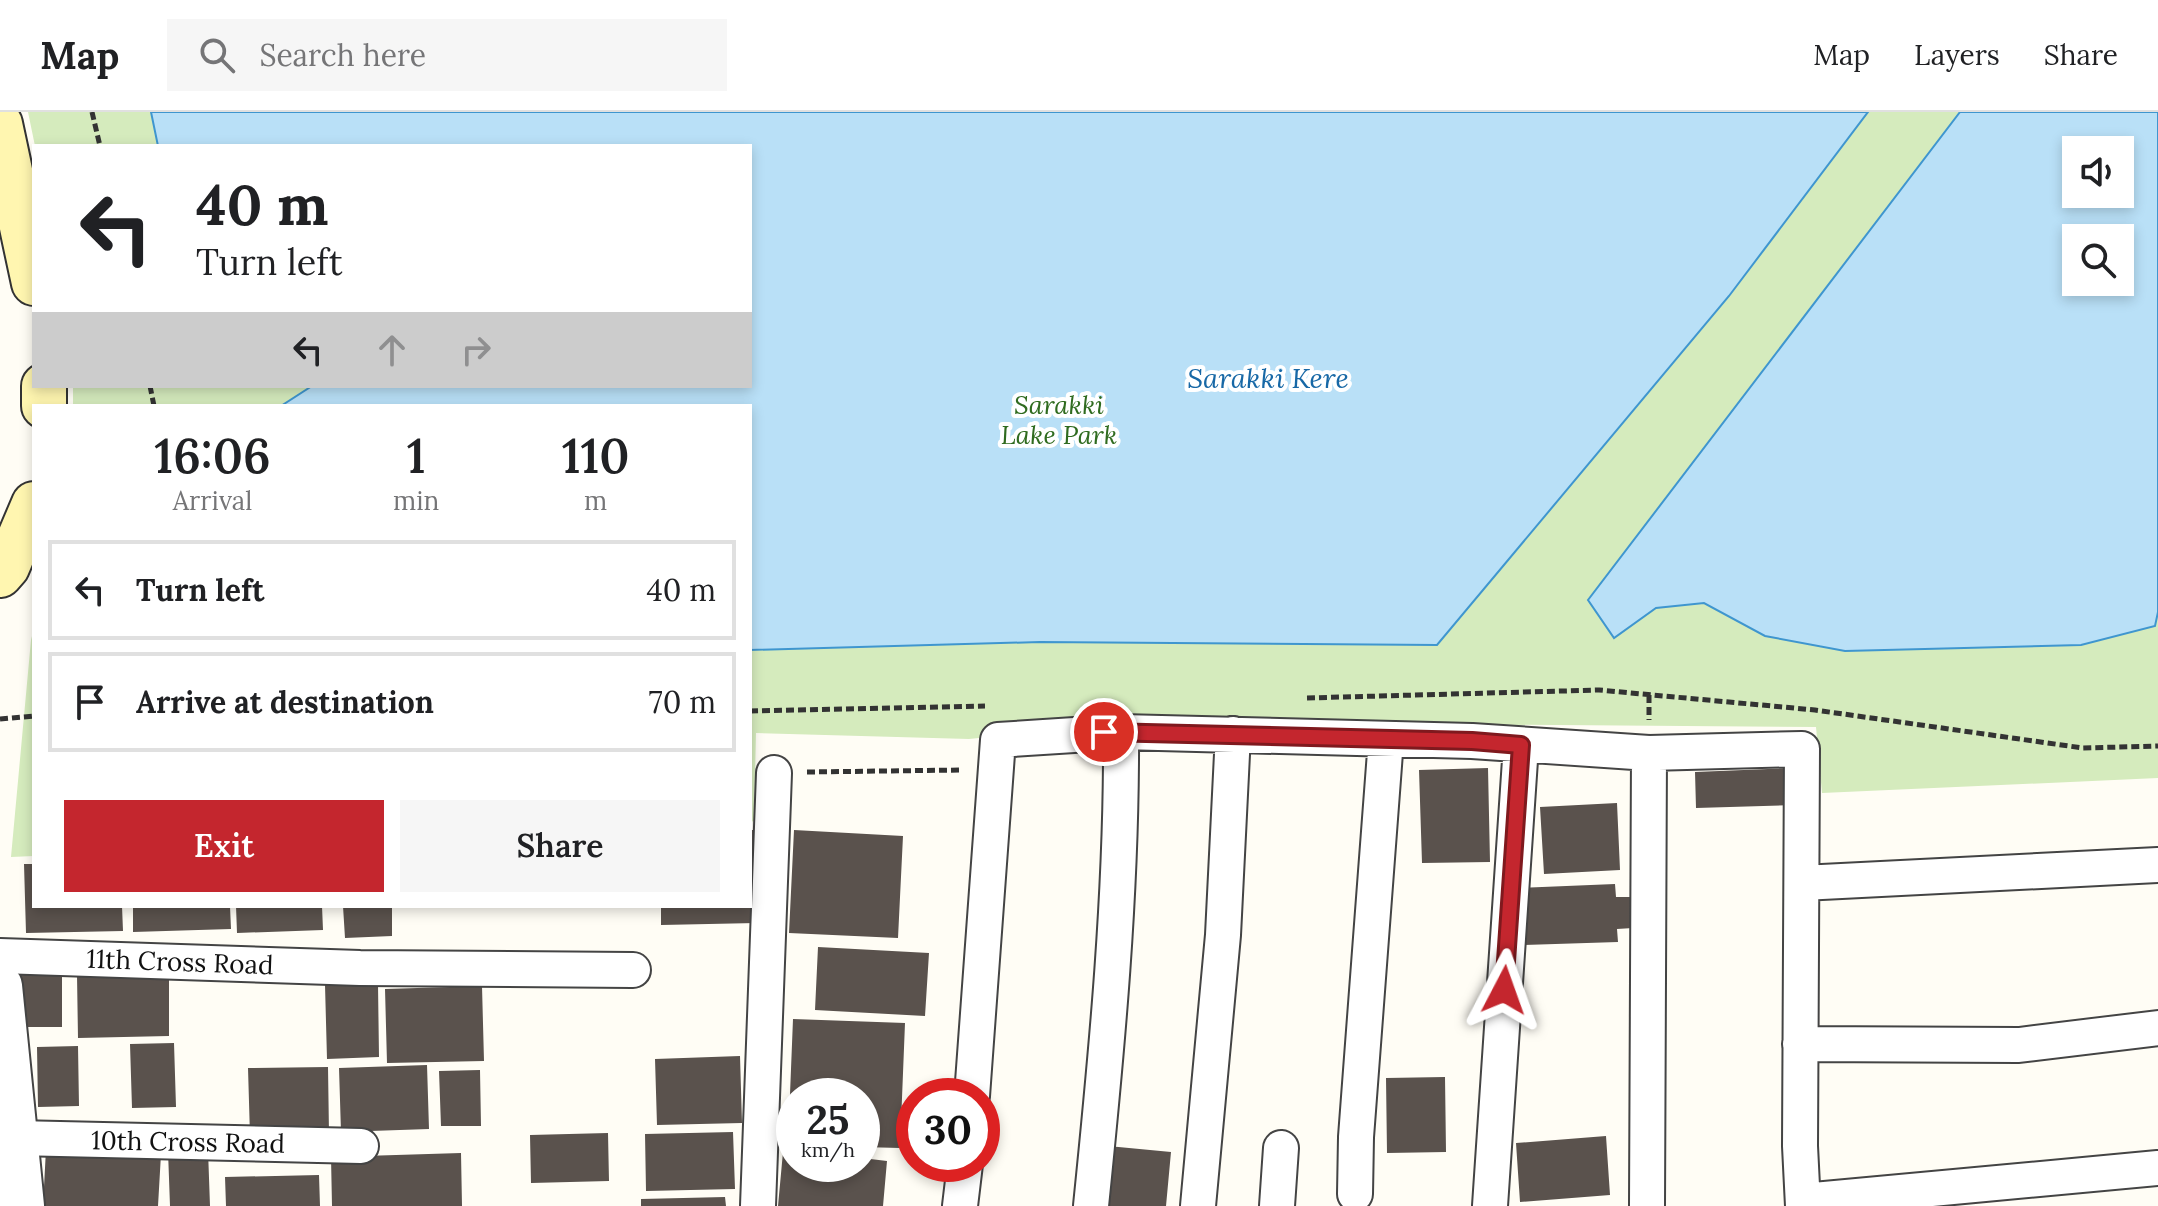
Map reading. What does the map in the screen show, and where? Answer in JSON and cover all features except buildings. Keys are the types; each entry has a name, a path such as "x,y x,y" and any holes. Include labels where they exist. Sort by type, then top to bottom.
{"main road":[{"path":"0,124 32,274"},
{"path":"0,575 7,567 32,509"}],"street":[{"path":"1091,1206 1102,1104 1122,831 1121,732"},
{"path":"973,1078 998,740 1121,732 1386,739 1649,753 1802,749 1800,1146 1803,1204 2158,1168"},
{"path":"1198,1206 1223,935 1233,734"},
{"path":"1355,1194 1356,1137 1386,739"},
{"path":"1490,1206 1521,745"},
{"path":"1647,1206 1649,753"},
{"path":"758,1206 774,773"},
{"path":"1802,883 2158,865"},
{"name":"11th Cross Road","path":"0,956 360,968 633,970"},
{"path":"0,986 22,1206"},
{"path":"1800,1044 2019,1045 2158,1028"},
{"name":"10th Cross Road","path":"16,1138 361,1146"},
{"path":"1277,1206 1281,1148"},
{"path":"960,1206 963,1182"}],"path":[{"path":"92,112 100,144"},
{"path":"0,719 32,716"},
{"path":"774,773 996,769"}],"green space":[{"name":"Sarakki Lake Park","path":"28,112 2158,112 2158,778 1822,793 1816,727 1132,722 969,739 756,733 752,822 752,404 73,404 73,388 752,388 752,144 35,144"},
{"path":"32,636 32,856 11,857"}],"water":[{"name":"Sarakki Kere","path":"151,112 1868,112 1729,296 1437,645 1040,642 752,650 752,404 284,404 309,388 752,388 752,144 158,144"},
{"path":"1960,112 2158,112 2158,612 2155,626 2081,645 1845,651 1765,636 1704,603 1656,608 1614,638 1588,600"}],"route":[{"path":"1104,732 1472,741 1521,745 1504,990"}]}
